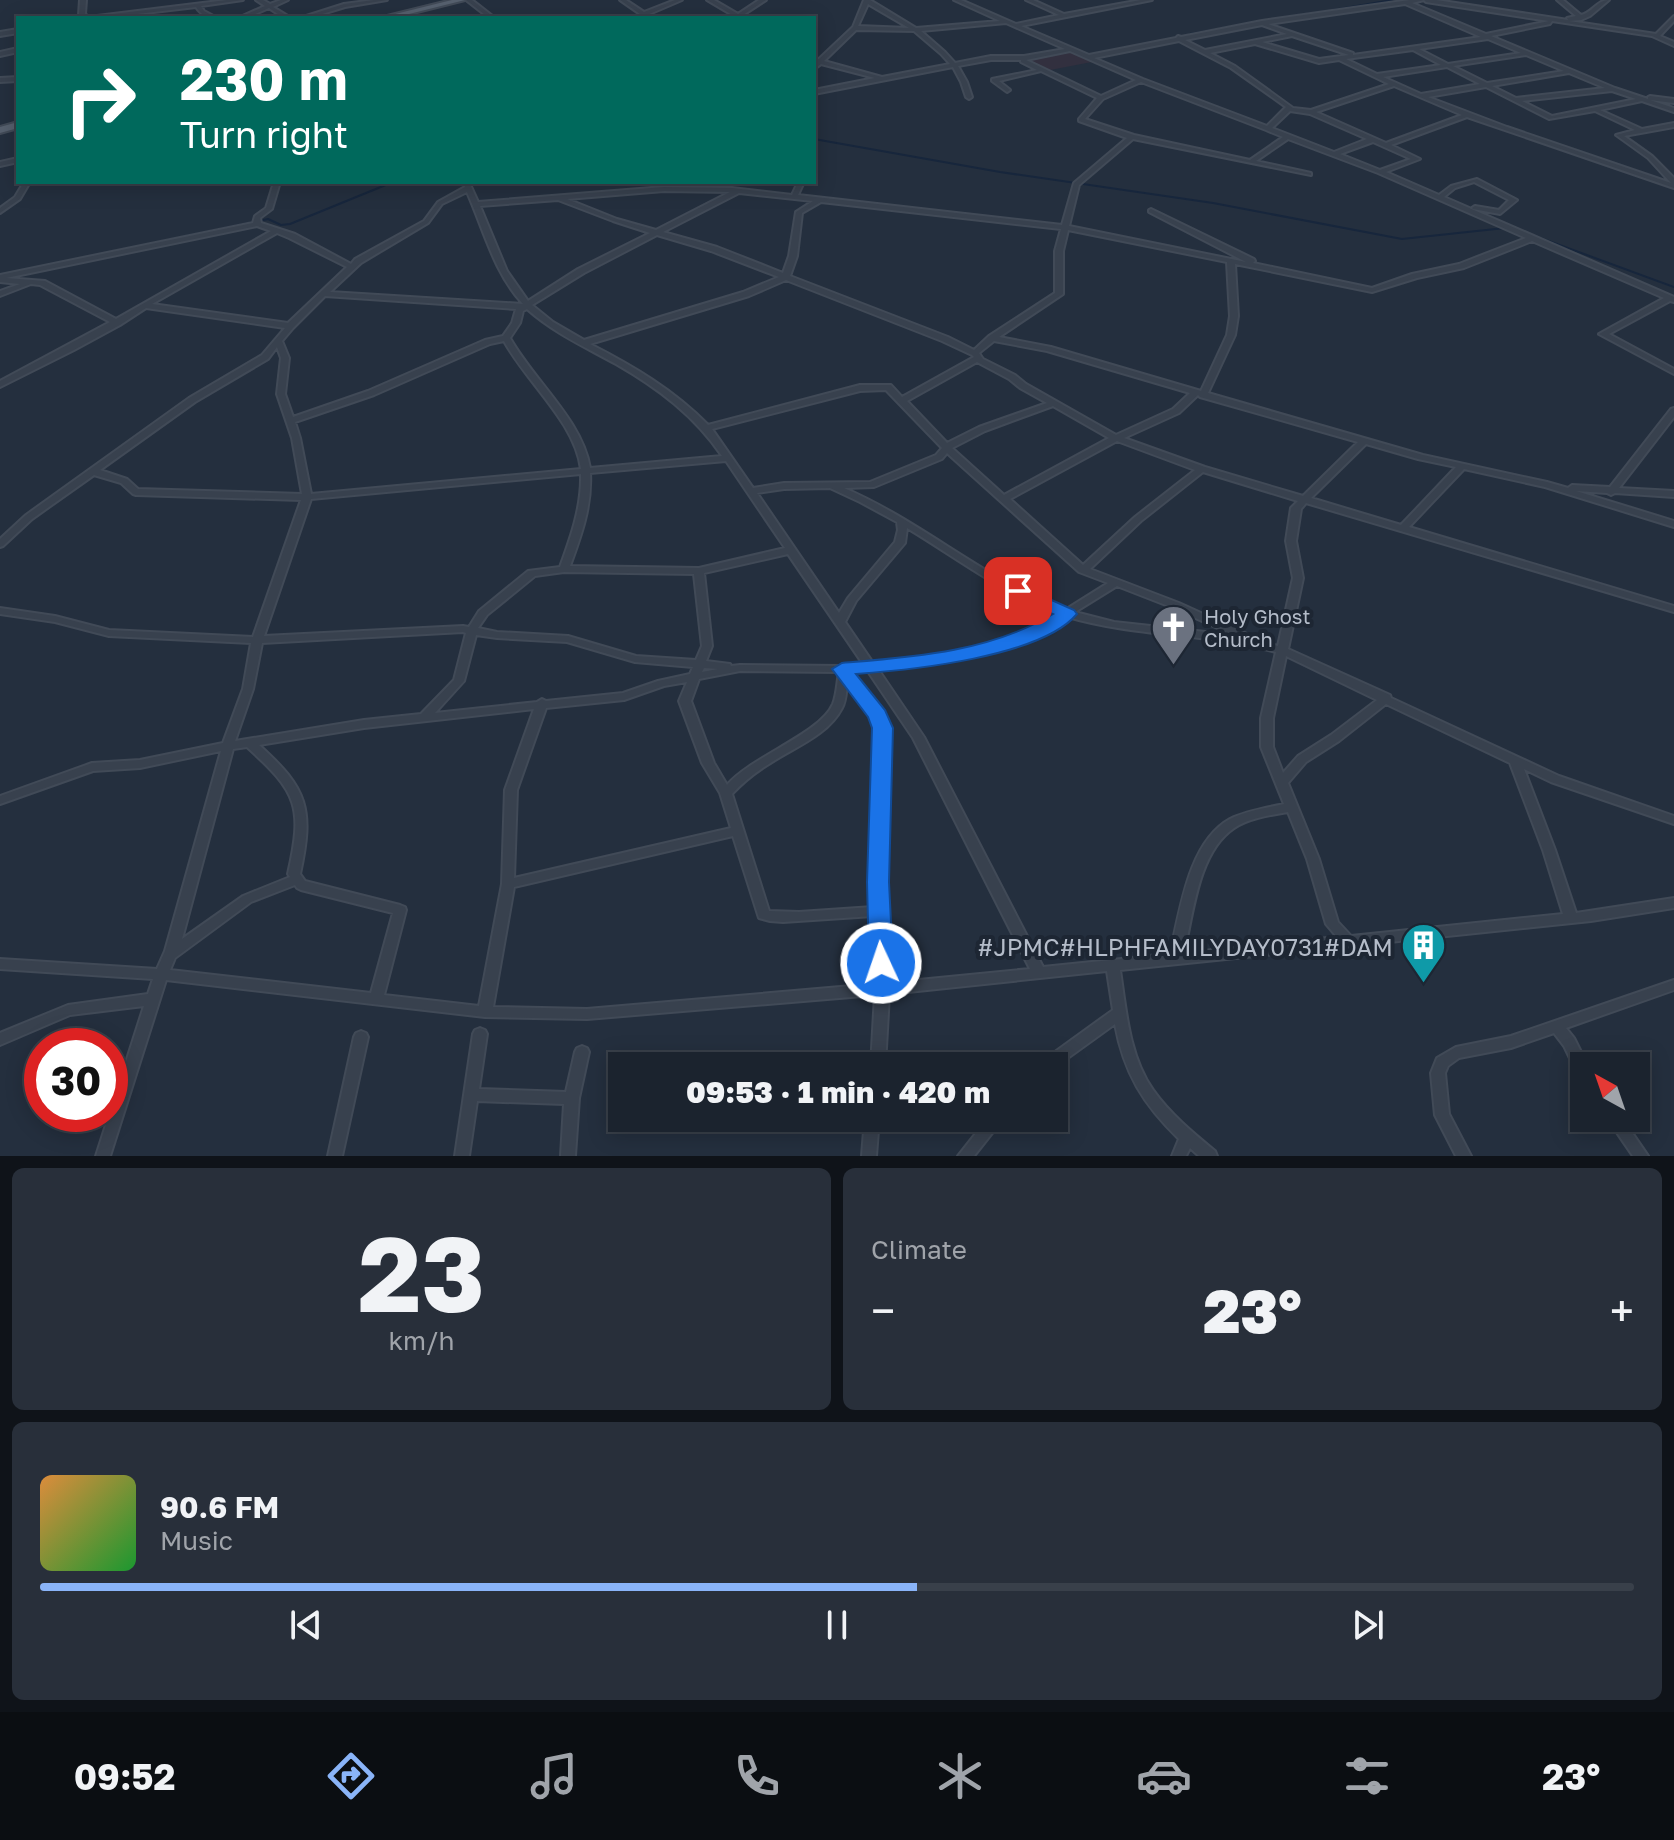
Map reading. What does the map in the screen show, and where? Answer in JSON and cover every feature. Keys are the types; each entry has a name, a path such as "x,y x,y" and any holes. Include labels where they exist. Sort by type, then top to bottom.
{"main road":[{"path":"392,16 461,0"}],"street":[{"path":"104,16 240,0"},
{"path":"259,0 272,4"},
{"path":"245,16 285,0"},
{"path":"349,0 355,5"},
{"path":"311,16 384,0"},
{"path":"469,0 489,16"},
{"path":"623,0 646,16"},
{"path":"638,16 679,0"},
{"path":"710,0 734,16"},
{"path":"738,16 763,0"},
{"path":"957,0 1141,80 1380,172 1672,299"},
{"path":"1029,0 1062,15"},
{"path":"855,28 918,30 1010,23 1149,0"},
{"path":"1089,57 1262,23 1423,0 1673,36"},
{"path":"1560,0 1589,24"},
{"path":"1256,42 1319,61 1360,57 1486,37 1588,15 1606,0"},
{"path":"816,63 855,28 866,1 918,30 952,65 969,97"},
{"path":"1402,1 1570,72 1674,110"},
{"path":"197,5 210,16"},
{"path":"140,11 144,16"},
{"path":"1656,35 1671,26 1674,18"},
{"path":"1262,23 1360,57"},
{"path":"1205,52 1292,35"},
{"path":"1656,35 1674,44"},
{"path":"1178,38 1233,67 1290,109 1311,112 1417,159 1380,172"},
{"path":"1284,51 1313,43"},
{"path":"1415,49 1551,118 1642,100"},
{"path":"816,92 991,58 1024,58 1070,50"},
{"path":"1375,76 1526,53"},
{"path":"1024,58 1023,61 1038,71 1101,98"},
{"path":"1340,58 1419,97 1466,115 1674,184"},
{"path":"816,63 882,79"},
{"path":"1007,90 994,80 1038,71"},
{"path":"1419,97 1570,72"},
{"path":"1141,80 1101,98 1081,120 1132,137 1309,174"},
{"path":"1311,112 1393,85"},
{"path":"1514,101 1613,89"},
{"path":"1621,92 1674,101"},
{"path":"1268,129 1290,109"},
{"path":"1598,111 1642,131"},
{"path":"1386,145 1466,115"},
{"path":"1674,125 1619,135 1650,157 1674,184"},
{"path":"1253,160 1288,136"},
{"path":"903,400 976,356 992,338 1059,294 1059,251 1076,184 1132,137"},
{"path":"1335,154 1374,139"},
{"path":"1439,198 1453,187 1475,180 1514,200 1500,212 1463,208"},
{"path":"0,211 18,198 26,184"},
{"path":"257,224 257,217 269,209 276,184"},
{"path":"794,197 800,184"},
{"path":"0,544 29,517 206,390 258,363 290,326 352,267 368,254 426,222 440,203 467,185 510,282 525,306 669,392 706,428 728,458 918,737 1039,973"},
{"path":"476,204 659,189 737,191 1065,227 1372,290 1461,266 1530,239"},
{"path":"290,421 371,393 488,342 506,338 525,306 581,271 737,191"},
{"path":"561,199 657,234 701,244 976,356 1116,438 1202,469 1674,609"},
{"path":"584,343 746,294 786,277 793,256 799,212 821,200"},
{"path":"1151,211 1264,267"},
{"path":"0,278 257,224 278,230 352,267"},
{"path":"0,384 117,323 278,230"},
{"path":"1005,498 1116,438 1176,411 1199,393 1231,335 1234,316 1231,261"},
{"path":"0,278 33,281 117,323"},
{"path":"0,294 33,281"},
{"path":"324,294 525,306"},
{"path":"1672,299 1603,334 1674,372"},
{"path":"147,306 290,326"},
{"path":"506,338 539,389 576,435 584,457 580,528 564,569"},
{"path":"992,338 1075,356 1461,467 1547,485 1674,524"},
{"path":"103,1156 161,974 170,955 228,746 248,689 257,640 307,497 281,394 284,348 279,342"},
{"path":"258,363 283,364"},
{"path":"706,428 871,386 888,387 947,448 1083,570 1281,650 1567,784 1674,820"},
{"path":"751,491 792,486 867,485 939,457 947,448 982,429 1055,403"},
{"path":"1611,492 1674,411"},
{"path":"1348,941 1332,924 1313,859 1290,807 1266,737 1281,650 1298,578 1291,541 1293,517 1304,497 1365,440"},
{"path":"92,471 124,481 136,492 307,497 728,458"},
{"path":"1404,527 1461,467"},
{"path":"1083,570 1138,519 1202,469"},
{"path":"865,498 867,485"},
{"path":"1547,485 1611,492 1674,494"},
{"path":"834,487 865,498 996,579 1068,614 1127,628 1248,639"},
{"path":"840,621 852,600 900,543 903,530 901,519"},
{"path":"422,719 459,681 472,630 483,613 537,571 699,571 791,550"},
{"path":"699,571 707,646 685,701 708,763 726,793 765,917 777,919 819,913 878,911"},
{"path":"0,611 55,619 109,633 257,640 472,630 497,635 568,639 635,659 740,668 843,671 871,665 925,662 1033,634 1115,583"},
{"path":"0,800 92,767 117,768 349,726 624,696 652,685 740,668"},
{"path":"726,793 772,756 827,720 838,705 843,671"},
{"path":"843,671 877,715 882,728 878,911 882,989 879,1052"},
{"path":"1281,783 1302,759 1386,698"},
{"path":"485,1012 508,884 511,790 542,703"},
{"path":"251,744 284,775 302,807 304,825 295,880"},
{"path":"1515,760 1571,918"},
{"path":"1176,958 1194,887 1214,839 1234,823 1290,807"},
{"path":"508,884 736,831"},
{"path":"170,955 247,899 295,880"},
{"path":"295,880 301,885 400,910 376,999"},
{"path":"0,964 161,974 485,1012 587,1014 1039,973 1571,918 1674,903"},
{"path":"1113,964 1120,1029 1133,1073 1157,1108 1210,1156"},
{"path":"1464,1156 1442,1115 1439,1066 1456,1053 1511,1042 1674,985"},
{"path":"0,1039 68,1010 153,999"},
{"path":"1065,1052 1119,1013"},
{"path":"1557,1027 1574,1052"},
{"path":"462,1156 480,1034"},
{"path":"335,1156 361,1037"},
{"path":"568,1156 572,1098 582,1052"},
{"path":"472,1095 572,1098"},
{"path":"869,1156 871,1132"},
{"path":"965,1156 985,1132"},
{"path":"1624,1132 1641,1156"},
{"path":"1179,1156 1187,1138"}],"shaded area":[{"path":"1070,50 1097,61 1040,72 1023,61 1024,58"}],"waterway":[{"path":"1333,10 1392,0"},
{"path":"1285,17 1329,11"},
{"path":"1190,34 1281,18"},
{"path":"816,139 1000,172 1213,203 1402,239 1505,228"},
{"path":"0,275 268,219 281,225 290,224 388,184"},
{"path":"1516,229 1674,287"}],"place":[{"name":"Holy Ghost Church","path":"1173,667"},
{"name":"#JPMC#HLPHFAMILYDAY0731#DAM","path":"1424,985"}],"route":[{"path":"881,963 878,882 883,784 882,728 877,715 842,669 925,662 969,653 1033,634 1068,614 1018,591"}]}
